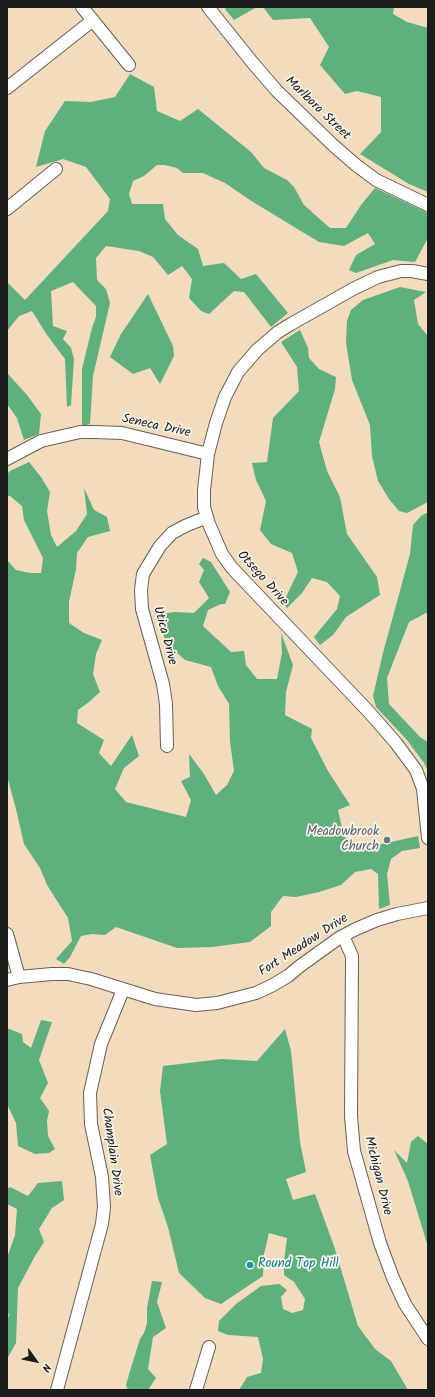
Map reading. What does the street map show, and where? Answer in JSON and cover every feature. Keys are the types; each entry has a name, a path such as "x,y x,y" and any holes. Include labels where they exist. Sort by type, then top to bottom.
{"street":[{"path":"82,7 129,65"},
{"name":"Marlboro Street","path":"208,7 277,91 334,146 365,173 376,180 428,205"},
{"path":"7,88 93,20"},
{"path":"7,209 56,169"},
{"name":"Otsego Drive","path":"428,274 412,271 401,271 378,277 353,289 291,324 267,340 247,360 231,384 220,410 208,454 204,490 204,507 207,517 222,554 232,568 369,712 396,743 416,770 423,789 428,838"},
{"name":"Seneca Drive","path":"7,459 41,441 60,436 88,432 122,433 208,454"},
{"name":"Utica Drive","path":"167,746 166,704 163,684 142,609 141,590 143,574 160,546 172,533 207,517"},
{"name":"Fort Meadow Drive","path":"7,980 19,977 68,974 155,999 196,1005 218,1003 256,993 288,976 343,936 356,929 377,920 397,914 428,908"},
{"path":"7,934 19,977"},
{"name":"Michigan Drive","path":"343,936 352,956 351,1116 354,1151 380,1243 393,1278 405,1304 428,1339"},
{"name":"Champlain Drive","path":"57,1390 102,1224 104,1207 102,1177 91,1124 90,1093 101,1044 123,990"},
{"path":"196,1390 209,1347"}],"green space":[{"path":"227,7 257,7 234,20 225,9"},
{"path":"263,7 394,7 393,14 407,22 428,28 428,192 409,184 360,154 381,132 381,97 357,91 345,94 320,65 329,47 310,18 273,20"},
{"path":"130,74 154,87 157,111 180,121 198,109 251,152 264,168 287,180 294,187 304,205 330,228 346,228 361,205 375,188 428,213 428,238 415,262 393,260 356,273 349,270 356,255 375,244 368,233 344,246 319,242 253,202 225,183 203,173 183,173 177,168 157,165 144,176 133,181 129,194 132,204 163,204 165,219 178,235 198,249 203,266 224,263 241,279 256,274 288,313 271,327 244,292 234,291 209,314 201,311 189,298 192,279 182,266 168,275 153,257 139,251 106,246 96,258 97,280 106,289 110,303 93,376 90,424 82,426 82,369 96,317 96,306 73,282 51,291 53,326 67,331 63,339 71,348 74,359 71,405 67,407 65,359 47,335 32,311 19,316 7,331 7,282 25,300 108,211 110,199 86,167 63,159 36,167 45,131 65,101 91,102 115,97"},
{"path":"400,287 426,292 414,300 418,324 428,336 428,502 407,513 399,511 389,499 378,481 372,456 370,425 352,380 346,343 347,321 351,310 363,300"},
{"path":"148,294 173,346 174,356 160,384 150,368 133,374 110,357 121,334"},
{"path":"300,330 308,348 309,358 319,369 336,377 335,389 319,442 327,471 340,497 347,534 377,577 380,595 346,617 333,635 320,645 314,637 337,609 340,596 327,582 312,578 302,593 287,608 283,603 298,572 292,553 271,544 260,530 266,501 256,480 252,463 267,462 273,418 299,391 297,367 281,342"},
{"path":"7,373 27,395 41,414 39,434 24,440 17,418 7,404"},
{"path":"29,462 41,477 50,492 47,511 51,535 57,547 76,531 87,514 84,488 94,510 107,517 110,531 88,537 77,553 76,569 69,602 69,623 84,633 102,640 96,654 93,674 100,692 78,710 77,723 104,740 99,753 111,766 132,735 139,756 124,768 115,789 126,802 186,817 191,800 181,781 190,777 189,754 204,774 216,795 227,785 234,771 230,742 229,704 218,686 211,667 185,660 165,642 160,614 175,612 194,613 209,598 199,582 204,570 199,564 203,558 211,562 230,592 225,604 221,604 208,610 203,626 231,652 244,651 246,665 257,679 277,679 282,653 281,633 293,665 286,692 285,715 312,729 311,738 328,771 350,805 338,810 344,837 368,847 418,836 420,848 402,851 391,859 387,874 390,905 379,909 378,874 371,869 355,872 341,885 319,892 296,897 283,896 271,912 271,926 250,942 212,947 177,948 116,927 105,935 92,934 81,936 70,957 64,964 56,959 72,941 68,918 47,885 40,868 24,844 7,776 7,560 16,570 30,573 41,573 43,558 24,520 22,506 10,496 7,496 7,474"},
{"path":"428,512 428,612 409,622 387,678 389,704 420,737 428,742 428,771 407,740 376,707 373,696 410,554 413,525 421,516"},
{"path":"41,1020 52,1022 39,1060 48,1083 40,1098 49,1111 47,1121 48,1136 55,1149 49,1153 35,1154 18,1146 16,1123 7,1104 7,1028 22,1034 23,1042 31,1048"},
{"path":"285,1029 291,1051 300,1142 306,1172 286,1179 293,1200 315,1194 334,1246 358,1326 375,1349 391,1361 408,1390 239,1390 247,1377 261,1373 263,1359 258,1337 228,1335 218,1331 219,1321 236,1304 261,1286 279,1284 287,1290 281,1297 283,1309 292,1313 303,1310 305,1299 294,1282 284,1275 287,1238 269,1233 264,1254 263,1276 221,1304 205,1298 179,1273 168,1227 158,1198 150,1155 167,1144 160,1091 163,1066 222,1059 257,1061"},
{"path":"418,1136 428,1144 428,1247 408,1181 394,1150 407,1163 411,1142"},
{"path":"62,1181 64,1200 52,1208 39,1229 44,1242 18,1288 16,1343 7,1359 7,1319 9,1316 7,1309 7,1258 15,1235 17,1209 7,1204 7,1189 10,1187 28,1196 38,1183"},
{"path":"152,1281 162,1282 157,1302 166,1328 153,1337 148,1369 156,1378 148,1390 128,1390 126,1385 140,1339 144,1333 147,1323 147,1308"}],"place":[{"name":"Meadowbrook Church","path":"387,840"},
{"name":"Round Top Hill","path":"250,1265"}]}
